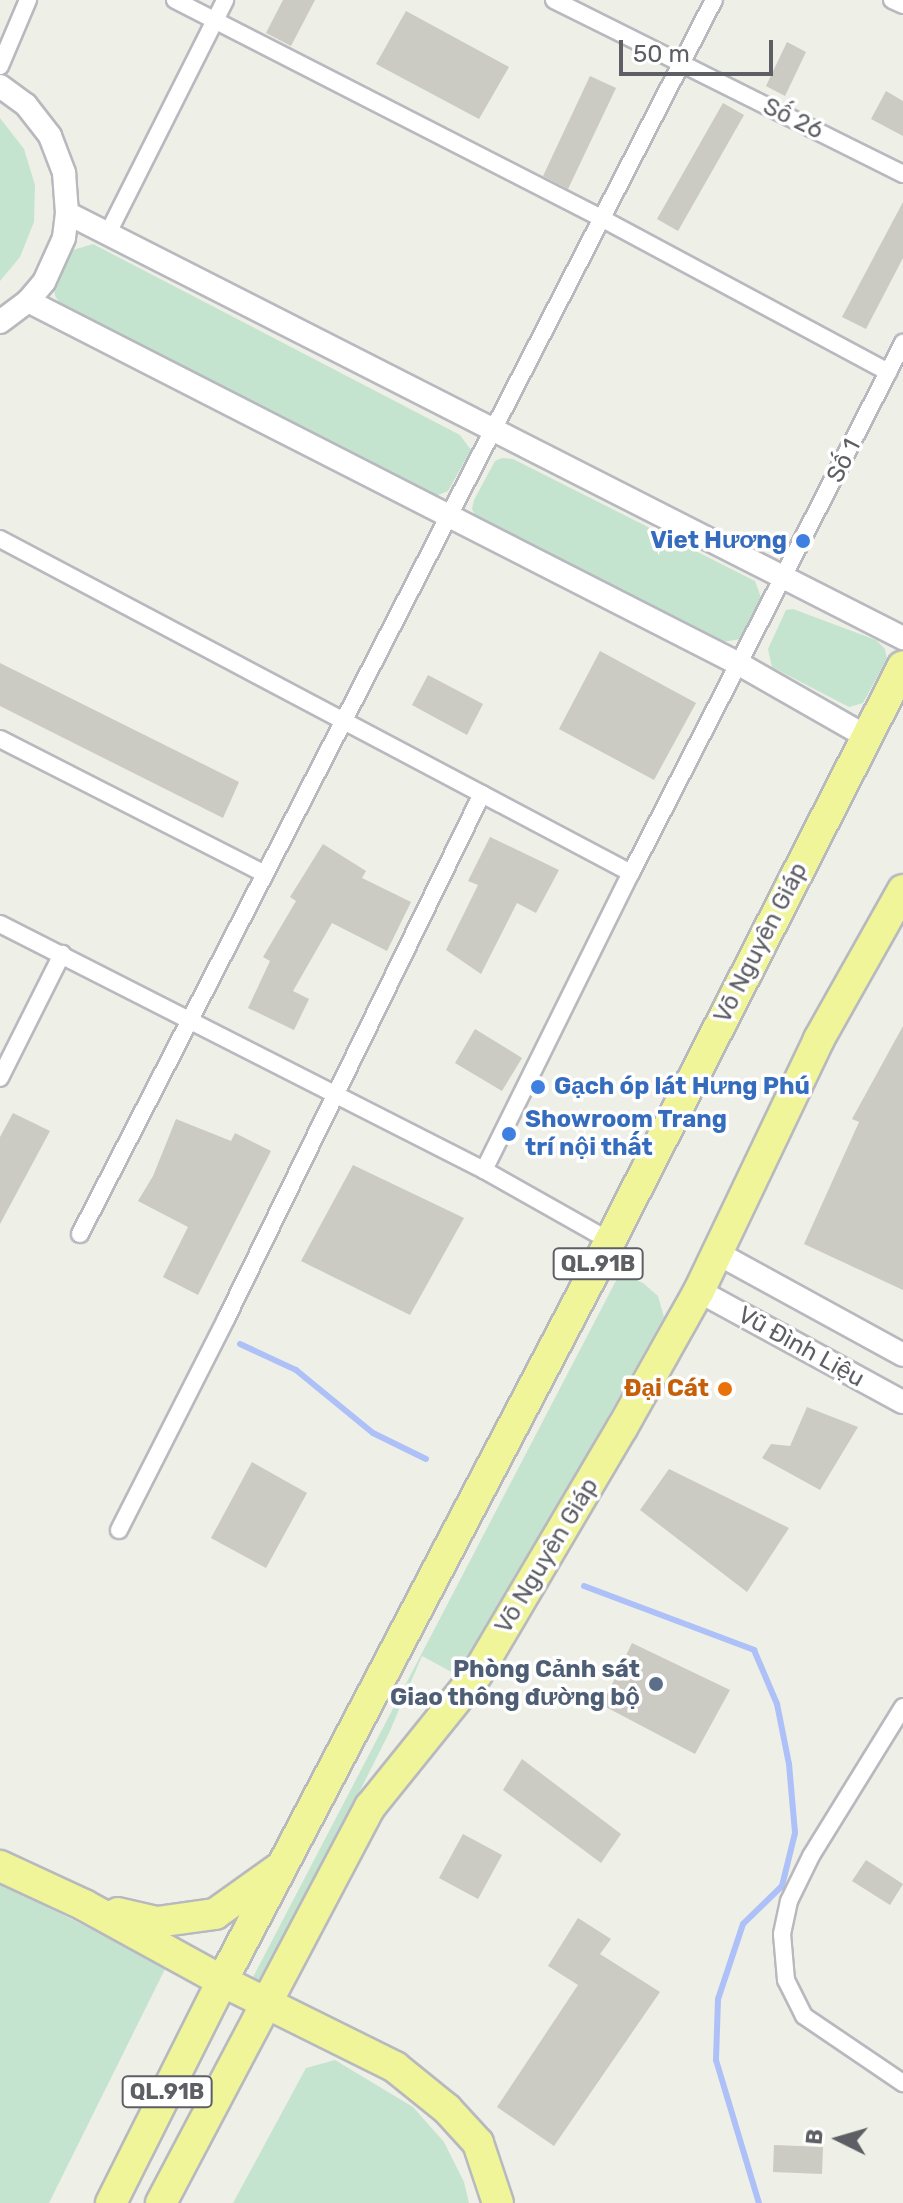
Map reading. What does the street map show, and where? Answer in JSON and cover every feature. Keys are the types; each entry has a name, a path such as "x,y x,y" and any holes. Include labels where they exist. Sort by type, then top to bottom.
{"highway":[{"name":"Võ Nguyên Giáp","path":"289,1860 903,666"},
{"name":"Võ Nguyên Giáp","path":"161,2203 370,1807 477,1674 699,1291 819,1039 903,890"},
{"path":"84,1905 157,1922 201,1918 215,1914 243,1896 289,1860"},
{"name":"QL.91B","path":"111,2203 222,1981 289,1860"},
{"path":"0,1866 84,1905 222,1981 395,2067 447,2109 478,2143 498,2203"}],"street":[{"path":"0,66 28,0"},
{"path":"175,0 601,218 888,372"},
{"path":"107,235 225,0"},
{"name":"Số 26","path":"554,0 903,174"},
{"path":"80,1234 714,0"},
{"path":"892,0 903,5"},
{"path":"0,86 26,105 50,136 64,173 67,213 55,261 28,301 0,322"},
{"path":"67,213 903,638"},
{"path":"28,301 739,664 865,736"},
{"name":"Số 1","path":"484,1170 631,873 785,579 903,343"},
{"path":"0,539 631,873"},
{"path":"0,739 265,874"},
{"path":"119,1530 482,794"},
{"path":"0,924 484,1170 610,1241"},
{"path":"0,1078 62,954"},
{"name":"Vũ Đình Liệu","path":"717,1253 903,1355"},
{"name":"Vũ Đình Liệu","path":"699,1291 903,1402"},
{"path":"903,1707 811,1856 789,1901 782,1934 786,1980 804,2016 903,2083"}],"green space":[{"path":"0,118 24,149 35,185 34,222 20,257 0,281"},
{"path":"93,244 460,435 471,450 448,491 438,495 426,493 63,307 55,296 54,284 73,250"},
{"path":"513,459 755,581 763,603 741,639 722,642 476,518 472,509 474,500 495,461"},
{"path":"793,609 876,640 885,649 887,659 863,703 849,707 772,667 768,649 786,610"},
{"path":"620,1273 643,1283 658,1296 664,1317 465,1671 459,1676 422,1656 389,1733 306,1898 260,1983 251,1981"},
{"path":"0,1883 166,1967 49,2203 0,2203"},
{"path":"335,2060 413,2107 444,2142 464,2182 469,2203 233,2203 306,2068"}],"building":[{"path":"283,0 315,0 291,46 266,33"},
{"path":"406,11 509,67 479,119 376,64"},
{"path":"787,42 806,52 785,96 766,86"},
{"path":"590,76 616,88 568,189 543,176"},
{"path":"886,91 903,101 903,136 871,119"},
{"path":"723,103 744,115 678,231 657,219"},
{"path":"903,202 903,258 866,329 842,317"},
{"path":"600,651 696,703 654,780 559,729"},
{"path":"0,663 239,782 223,818 0,706"},
{"path":"428,675 483,704 467,735 412,705"},
{"path":"490,837 559,870 536,913 517,903 481,974 446,950 478,885 468,881"},
{"path":"323,844 366,871 362,878 411,902 387,951 332,923 293,991 309,999 294,1030 248,1008 270,961 263,957 296,901 290,897"},
{"path":"903,1026 903,1290 804,1244 859,1122 852,1119"},
{"path":"475,1029 522,1058 502,1091 455,1063"},
{"path":"13,1113 50,1131 0,1224 0,1137"},
{"path":"176,1119 231,1141 235,1133 271,1151 198,1295 163,1277 188,1227 138,1201 153,1176"},
{"path":"353,1165 464,1218 410,1315 301,1261"},
{"path":"807,1407 858,1427 820,1490 762,1458 771,1444 790,1446"},
{"path":"252,1462 307,1493 266,1568 211,1538"},
{"path":"669,1469 789,1528 747,1592 640,1510"},
{"path":"632,1643 730,1690 695,1754 602,1705"},
{"path":"522,1759 621,1834 601,1863 503,1790"},
{"path":"463,1834 502,1855 478,1899 439,1878"},
{"path":"866,1860 903,1884 890,1905 852,1881"},
{"path":"578,1918 611,1939 600,1954 660,1992 554,2146 497,2107 578,1985 548,1966"},
{"path":"774,2145 823,2147 822,2174 773,2172"}],"waterway":[{"path":"240,1344 296,1370 373,1433 426,1459"},
{"path":"584,1586 754,1650 777,1704 789,1764 795,1833 782,1886 743,1924 718,1999 716,2060 759,2203"}],"place":[{"name":"Viet Hương","path":"803,541"},
{"name":"Gạch óp lát Hưng Phú","path":"538,1087"},
{"name":"Showroom Trang trí nội thất","path":"509,1134"},
{"name":"Đại Cát","path":"725,1389"},
{"name":"Phòng Cảnh sát Giao thông đường bộ","path":"656,1684"}]}
